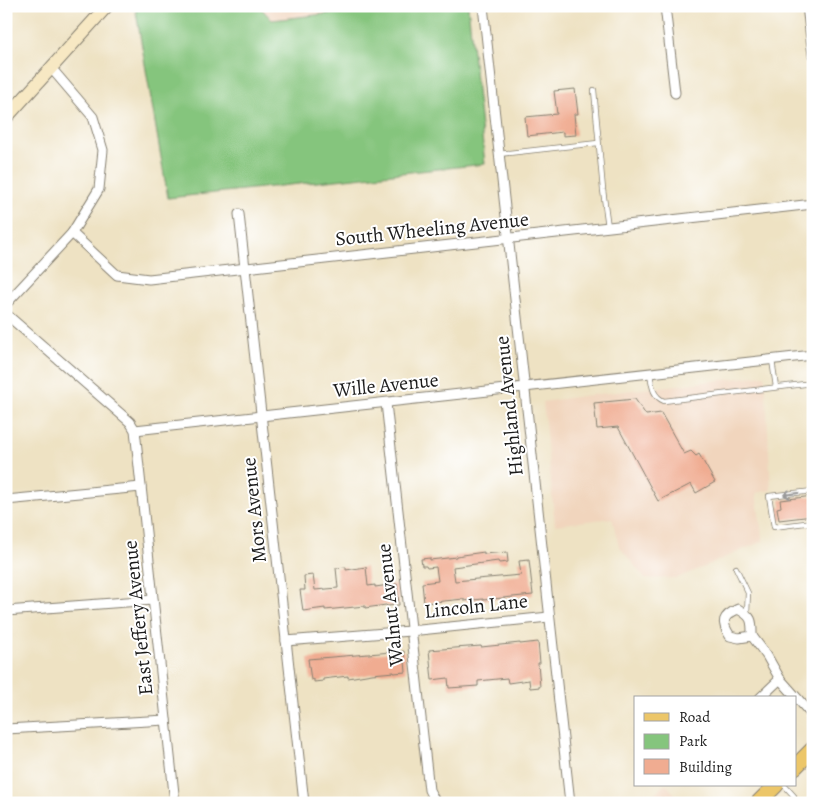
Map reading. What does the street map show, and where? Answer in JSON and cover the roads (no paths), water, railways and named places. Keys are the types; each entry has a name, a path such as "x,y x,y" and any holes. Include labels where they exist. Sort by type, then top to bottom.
{"main road":[{"path":"6,118 107,6"},
{"path":"796,765 813,750"},
{"path":"758,803 775,786"}],"street":[{"name":"Highland Avenue","path":"483,6 570,803"},
{"path":"665,6 675,93"},
{"path":"807,6 813,55"},
{"path":"6,304 72,233 99,189 103,150 92,117 52,69"},
{"name":"South Wheeling Avenue","path":"72,233 117,275 149,279 813,204"},
{"name":"Mors Avenue","path":"239,214 304,803"},
{"path":"6,314 130,422 135,430"},
{"name":"Wille Avenue","path":"135,430 813,355"},
{"name":"Walnut Avenue","path":"386,403 429,790 436,803"},
{"name":"East Jeffery Avenue","path":"135,430 175,803"},
{"path":"6,500 141,487"},
{"path":"6,611 153,600"},
{"path":"752,636 739,638 730,636 725,628 724,619 729,613 738,608 747,613 752,622 752,636 767,656 780,679 795,696"},
{"name":"Lincoln Lane","path":"286,642 549,616"},
{"path":"762,696 780,679"},
{"path":"796,697 813,716"},
{"path":"6,729 166,720"}],"lane":[{"path":"594,90 602,190 608,227"},
{"path":"499,154 598,143"},
{"path":"772,360 776,387"},
{"path":"650,373 652,390 659,399 664,401 813,383"},
{"path":"813,491 769,496 774,527 813,522"},
{"path":"736,568 748,593 747,613"},
{"path":"785,786 794,796"}]}
